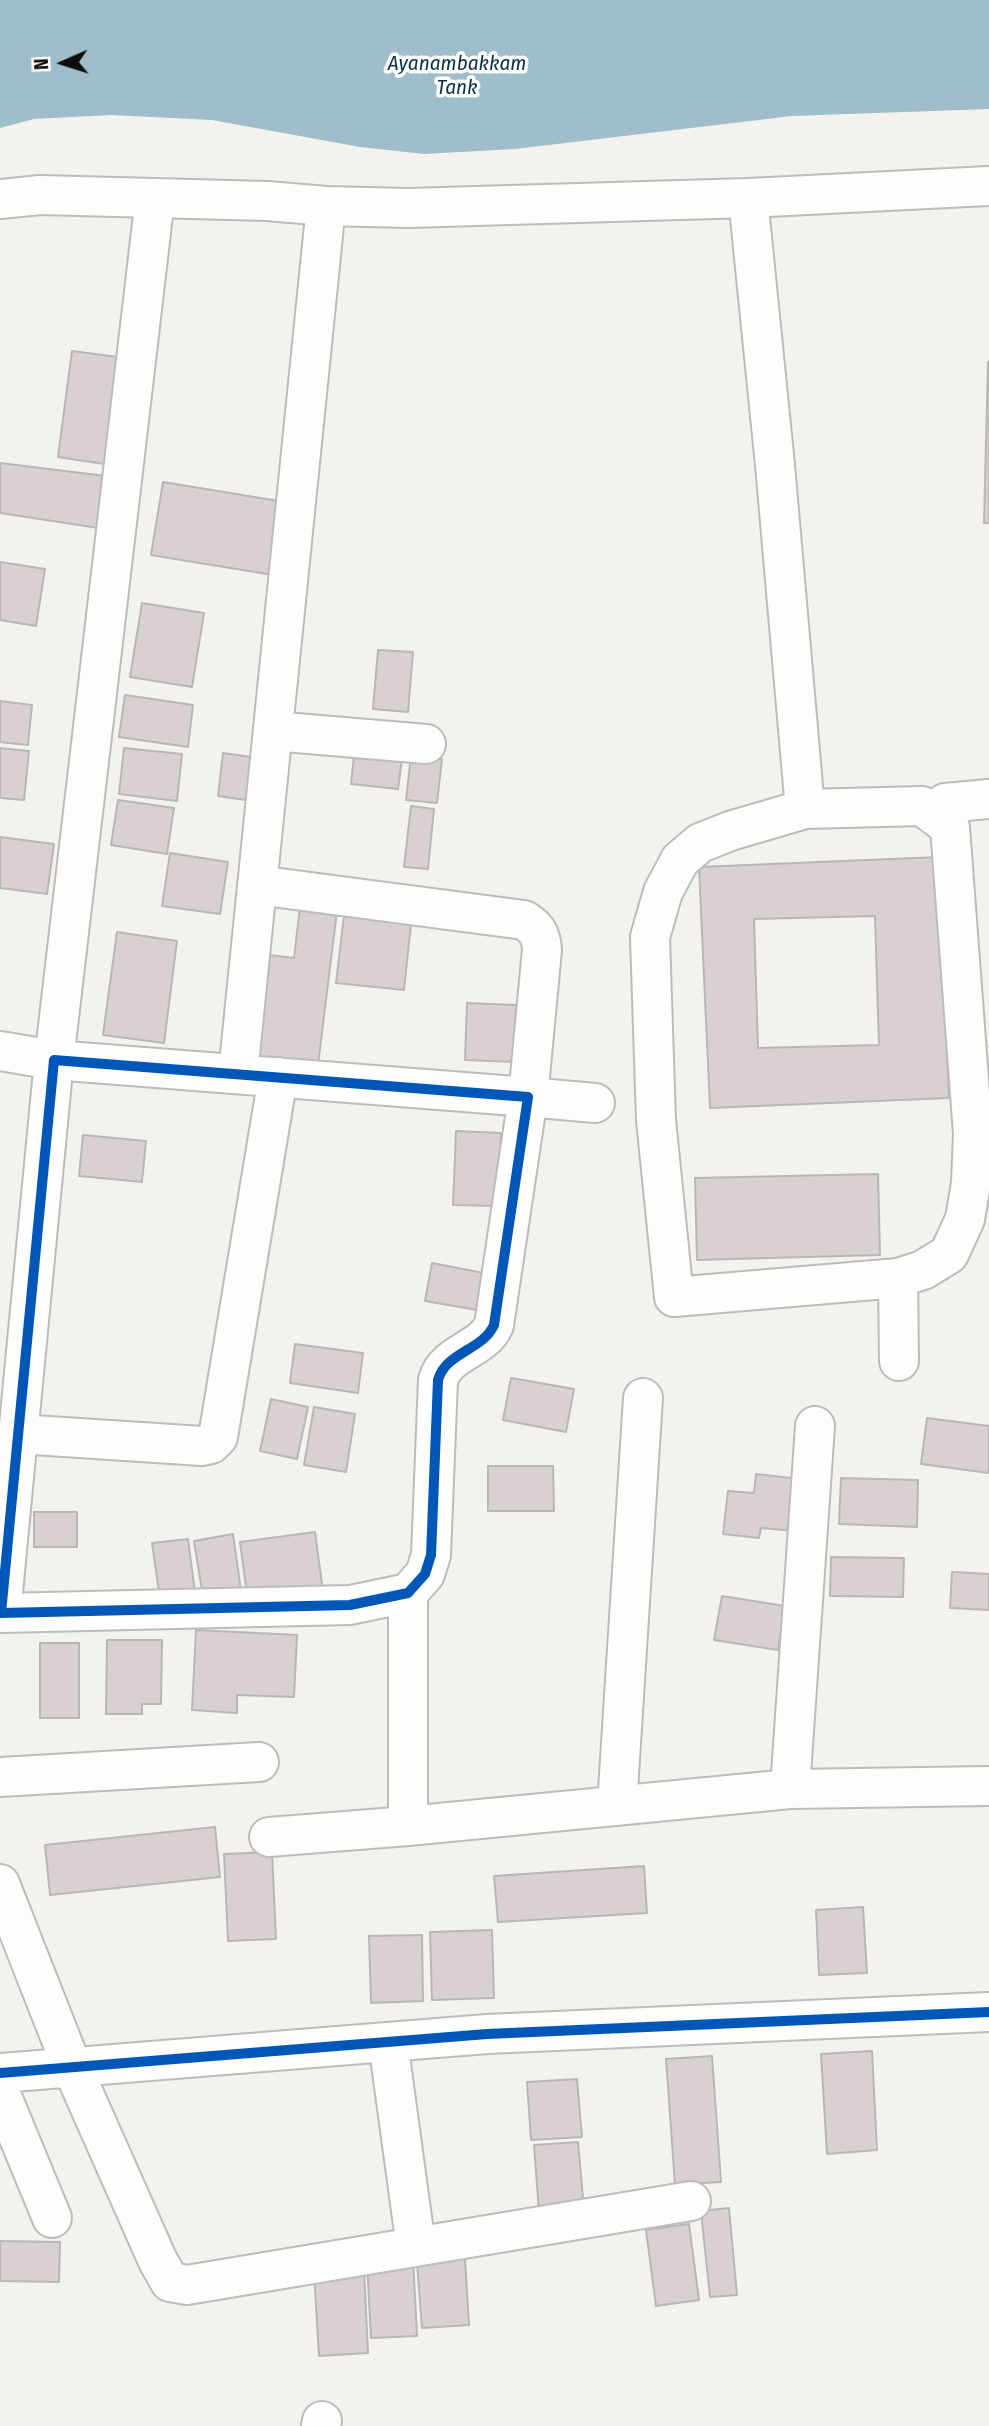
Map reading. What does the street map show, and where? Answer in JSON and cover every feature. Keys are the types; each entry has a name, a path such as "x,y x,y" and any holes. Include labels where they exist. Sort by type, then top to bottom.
{"street":[{"path":"0,199 40,195 408,208 748,198 989,186"},
{"path":"155,198 54,1060 15,1297 18,1434 1,1614 350,1605 408,1593 425,1574 432,1555 438,1380 441,1371 450,1362 485,1338 494,1325 528,1097 542,950 541,936 534,926 524,920 257,885"},
{"path":"748,198 805,809"},
{"path":"238,1074 326,206"},
{"path":"273,730 426,744"},
{"path":"945,803 989,799"},
{"path":"922,806 950,827 973,1134 971,1184 965,1219 949,1254 923,1270 898,1278 674,1297 656,1120 650,937 663,892 680,860 700,843 730,831 805,809 922,806"},
{"path":"0,1051 54,1060 595,1103"},
{"path":"18,1434 202,1446 211,1444 218,1437 278,1077"},
{"path":"898,1278 899,1361"},
{"path":"617,1806 643,1398"},
{"path":"790,1789 815,1426"},
{"path":"408,1593 408,1826"},
{"path":"0,1777 259,1762"},
{"path":"269,1837 790,1789 989,1786"},
{"path":"0,1884 72,2067 158,2261 170,2282 187,2285 691,2202"},
{"path":"0,2073 487,2034 989,2012"},
{"path":"388,2042 416,2247"},
{"path":"0,2092 52,2218"}],"water":[{"name":"Ayanambakkam Tank","path":"0,0 989,0 989,109 792,116 515,149 424,154 360,147 212,120 111,115 34,119 0,128"}],"building":[{"path":"72,351 126,358 111,465 58,457"},
{"path":"988,362 989,523 984,523"},
{"path":"0,463 114,477 105,529 0,513"},
{"path":"163,482 285,502 273,575 151,555"},
{"path":"0,562 45,569 36,626 0,620"},
{"path":"142,603 204,613 192,687 130,677"},
{"path":"378,650 413,652 408,712 373,709"},
{"path":"125,695 193,705 188,747 119,737"},
{"path":"0,701 32,705 28,745 0,742"},
{"path":"355,746 403,751 398,789 351,784"},
{"path":"0,748 29,751 24,800 0,798"},
{"path":"124,748 182,754 177,801 119,794"},
{"path":"223,753 265,759 259,802 218,796"},
{"path":"411,756 442,759 437,803 406,800"},
{"path":"118,800 174,808 167,854 111,845"},
{"path":"411,806 434,809 428,869 404,867"},
{"path":"0,837 54,844 47,894 0,888"},
{"path":"170,853 228,862 220,914 162,906"},
{"path":"939,857 949,1098 710,1108 699,867","holes":["875,916 879,1045 758,1048 754,919"]},
{"path":"300,907 337,911 317,1073 248,1064 261,954 294,958"},
{"path":"344,916 411,924 404,990 336,983"},
{"path":"117,932 177,941 164,1043 103,1035"},
{"path":"467,1003 516,1005 514,1062 465,1060"},
{"path":"456,1131 501,1133 499,1206 453,1205"},
{"path":"83,1135 146,1141 142,1182 79,1176"},
{"path":"878,1174 880,1255 697,1260 695,1178"},
{"path":"432,1263 489,1274 483,1311 425,1301"},
{"path":"295,1344 363,1353 358,1393 290,1383"},
{"path":"511,1378 574,1389 566,1432 503,1420"},
{"path":"271,1399 308,1407 297,1459 260,1451"},
{"path":"314,1407 355,1414 346,1472 304,1465"},
{"path":"927,1418 989,1426 989,1473 921,1464"},
{"path":"488,1466 553,1466 554,1511 488,1511"},
{"path":"756,1474 800,1479 795,1531 761,1528 759,1538 723,1534 728,1491 754,1493"},
{"path":"841,1478 918,1480 917,1527 839,1524"},
{"path":"34,1512 77,1512 77,1547 34,1547"},
{"path":"315,1532 323,1592 248,1602 240,1542"},
{"path":"233,1534 241,1591 203,1597 194,1541"},
{"path":"188,1539 195,1593 160,1598 152,1543"},
{"path":"831,1557 904,1558 903,1597 830,1596"},
{"path":"952,1572 989,1574 989,1610 950,1608"},
{"path":"722,1596 785,1606 778,1650 714,1640"},
{"path":"196,1630 297,1635 294,1697 237,1695 237,1713 192,1710"},
{"path":"107,1640 162,1640 161,1704 142,1704 142,1714 106,1714"},
{"path":"40,1643 79,1643 79,1718 40,1718"},
{"path":"215,1827 220,1877 50,1895 45,1845"},
{"path":"272,1852 276,1939 228,1941 224,1854"},
{"path":"644,1866 647,1913 498,1922 494,1876"},
{"path":"863,1907 867,1973 819,1975 816,1910"},
{"path":"492,1930 494,1998 432,2000 430,1932"},
{"path":"422,1935 423,2001 371,2003 369,1936"},
{"path":"872,2051 877,2150 827,2154 821,2054"},
{"path":"712,2056 721,2182 675,2185 666,2059"},
{"path":"577,2079 582,2137 531,2140 527,2082"},
{"path":"578,2142 584,2209 539,2212 534,2145"},
{"path":"729,2208 737,2295 710,2297 701,2211"},
{"path":"689,2224 699,2300 656,2306 646,2230"},
{"path":"0,2241 60,2242 59,2282 0,2281"},
{"path":"413,2259 417,2336 371,2338 367,2262"},
{"path":"465,2259 469,2325 422,2328 417,2262"},
{"path":"364,2269 368,2353 319,2356 314,2271"}],"cycle path":[{"path":"0,1613 1,1613 350,1605 408,1593 425,1574 431,1555 438,1380 449,1363 482,1340 494,1325 528,1097 54,1060 1,1613"},
{"path":"0,2073 487,2034 989,2012"}]}
